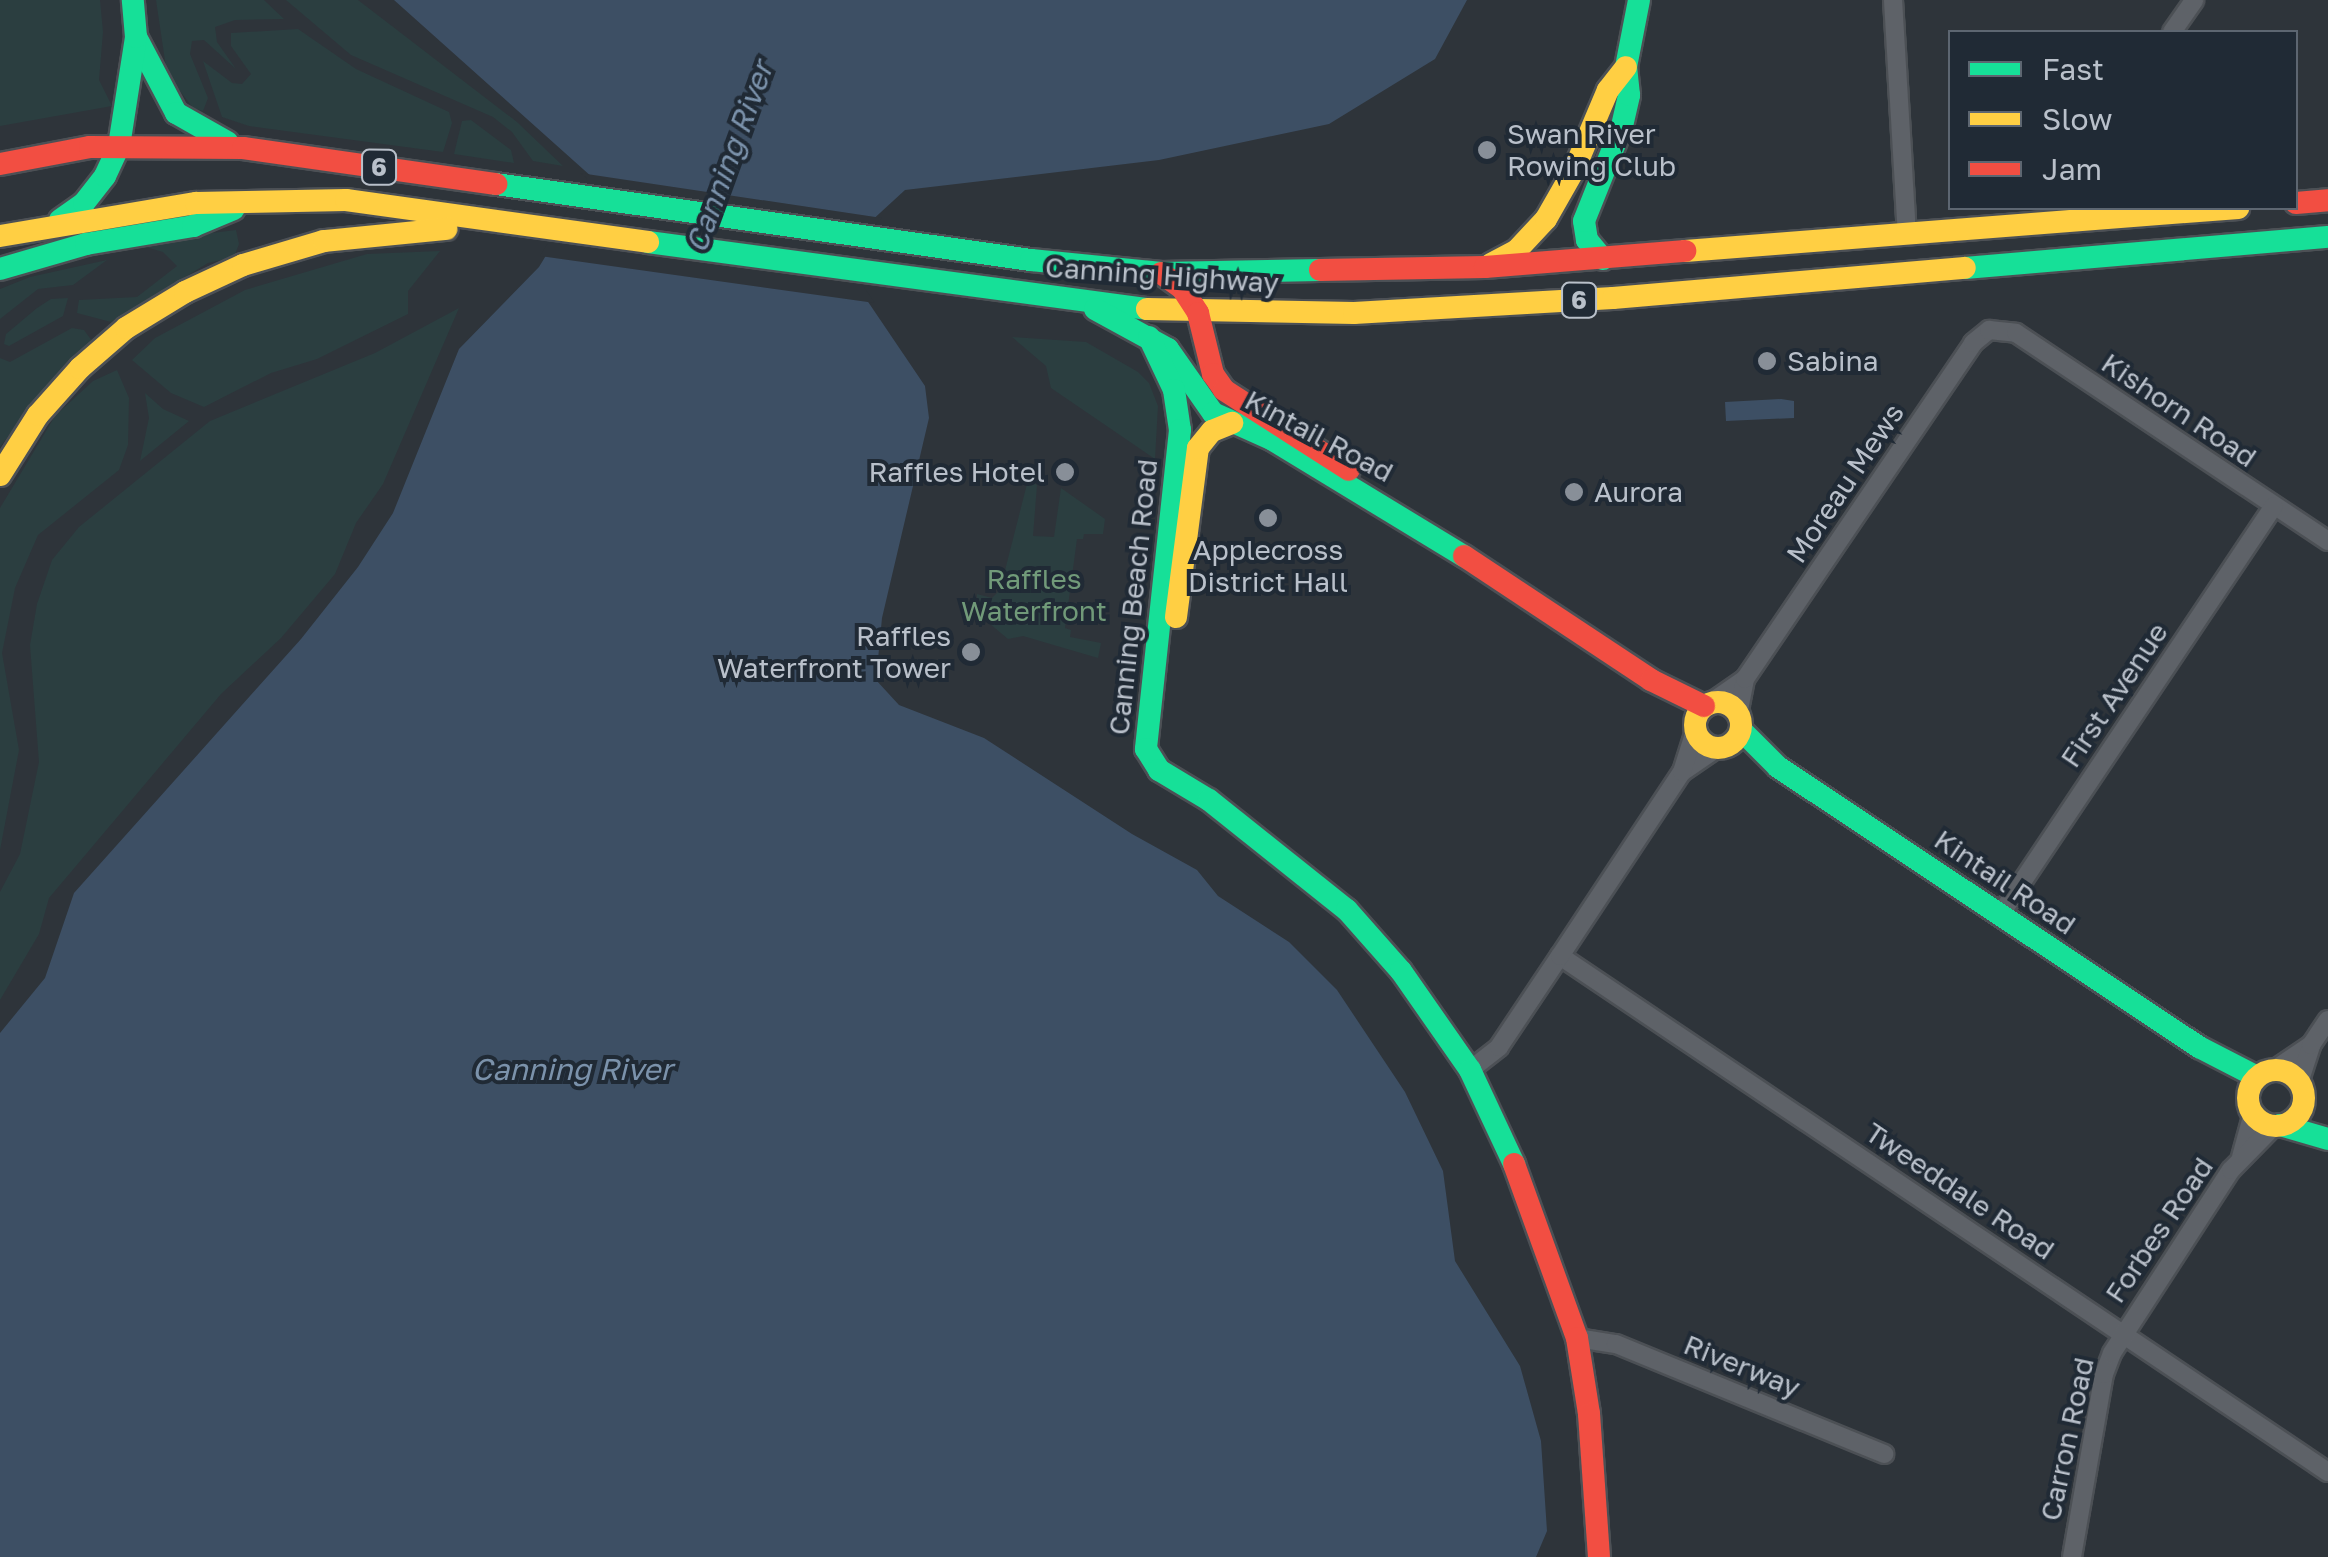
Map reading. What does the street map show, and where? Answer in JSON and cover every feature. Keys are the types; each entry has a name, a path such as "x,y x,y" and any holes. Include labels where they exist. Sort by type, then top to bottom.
{"main road":[{"path":"56,223 84,203 105,176 120,146 136,37 133,0"},
{"path":"1604,259 1587,240 1584,220 1622,126 1629,96 1626,67 1639,0"},
{"path":"136,37 176,113 243,148"},
{"path":"1485,267 1517,250 1546,219 1574,170 1608,90 1626,67"},
{"name":"Canning Highway","path":"0,164 120,146 243,148 900,242 1162,273 1485,267 1907,233 2037,216 2188,210"},
{"path":"0,269 86,244 193,226 256,200"},
{"name":"Canning Highway","path":"0,236 56,223 196,202 346,200 1082,303 1198,312 1354,313 1613,298 2328,237"},
{"path":"2298,203 2328,200"},
{"path":"0,474 38,414 101,348 153,311 219,275 324,241 510,224"},
{"path":"1162,273 1182,288 1198,312"},
{"name":"Kintail Road","path":"1082,303 1148,337 1177,358 1206,406 1394,510 1701,716"},
{"name":"Kintail Road","path":"1198,312 1214,374 1224,390 1320,448 1394,510"},
{"name":"Canning Beach Road","path":"1148,337 1174,390 1180,430 1146,749 1160,770 1191,788 1347,910 1400,971 1470,1070 1506,1140 1577,1338 1589,1414 1600,1557"},
{"name":"Canning Beach Road","path":"1191,788 1163,744 1163,717 1198,448 1212,431 1232,423"},
{"path":"1727,704 1730,735 1704,744 1701,716 1727,704"},
{"name":"Kintail Road","path":"1730,735 2258,1088"},
{"path":"2328,1130 2288,1073 2258,1088 2278,1125 2328,1139"},
{"path":"2278,1125 2295,1118 2301,1093"}],"street":[{"path":"1892,0 1907,233"},
{"path":"2173,30 2194,0"},
{"name":"Kishorn Road","path":"1998,328 2016,333 2328,540"},
{"name":"Moreau Mews","path":"1701,716 1746,679 1973,343 1981,334 1998,328"},
{"name":"First Avenue","path":"2000,915 2274,506"},
{"name":"Moreau Mews","path":"1730,735 1746,679"},
{"path":"1470,1070 1499,1047 1682,772 1701,716"},
{"path":"1682,772 1730,735"},
{"name":"Tweeddale Road","path":"1560,956 2328,1472"},
{"path":"2258,1088 2311,1045 2328,1020"},
{"path":"2301,1093 2311,1045"},
{"name":"Forbes Road","path":"2241,1158 2258,1088"},
{"name":"Forbes Road","path":"2122,1334 2241,1158 2278,1125"},
{"name":"Carron Road","path":"2072,1557 2104,1374 2122,1334"},
{"name":"Riverway","path":"1577,1338 1616,1344 1884,1454"}],"green space":[{"path":"0,0 100,0 103,32 99,80 112,106 0,126"},
{"path":"156,0 264,0 284,19 235,20 215,27 217,42 236,69 204,40 192,41 190,54 208,98 203,111 193,108 167,74"},
{"path":"286,0 358,0 517,122 563,166 533,161 512,132 493,117 351,55"},
{"path":"298,29 356,69 449,112 452,123 443,152 249,126 222,117 203,61 232,83 242,84 251,74 231,46 231,33"},
{"path":"471,120 511,150 514,163 454,154 462,121"},
{"path":"236,230 239,244 234,257 208,263 111,322 77,313 79,300 137,297 177,266 163,252 132,243"},
{"path":"440,251 408,291 408,314 317,359 271,373 204,407 171,393 132,360 155,338 245,290 367,254"},
{"path":"107,260 73,285 38,289 0,319 0,289 30,277"},
{"path":"68,298 63,316 9,346 4,344 6,334 37,308 51,299"},
{"path":"459,308 383,484 356,523 335,574 281,638 221,694 49,898 39,934 0,1000 0,892 20,854 39,762 30,645 37,604 52,560 79,527 210,421 375,353"},
{"path":"72,328 84,330 92,341 46,386 0,447 0,358 10,362"},
{"path":"1012,337 1086,342 1138,372 1149,383 1158,406 1155,459 1051,388 1046,366"},
{"path":"117,370 129,398 128,445 119,470 38,535 15,588 2,653 19,750 0,850 0,508 55,416 93,381"},
{"path":"145,393 163,409 189,421 140,461 149,418"},
{"name":"Raffles Waterfront","path":"1028,480 1037,485 1033,536 1054,537 1061,488 1105,519 1103,534 1084,534 1083,539 1077,539 1065,628 1071,630 1070,637 1101,643 1098,658 1023,636 1008,639 977,613 977,594 992,598 1000,590"}],"water":[{"name":"Canning River","path":"394,0 1467,0 1435,59 1329,124 1159,160 905,190 856,235 856,284 925,386 929,418 882,618 876,680 899,705 984,738 1132,834 1197,870 1218,896 1289,942 1337,990 1405,1092 1443,1171 1455,1261 1520,1366 1541,1441 1547,1531 1536,1557 0,1557 0,1033 45,978 74,893 301,639 358,567 393,513 459,349 539,267 593,178"},
{"path":"1794,401 1794,418 1726,421 1725,402"}],"pier":[{"path":"580,173 882,218 861,237 861,283 875,303 540,256 587,178"}],"traffic: fast":[{"path":"60,220 84,203 105,176 119,146 136,37 133,0"},
{"path":"1603,259 1587,240 1584,221 1622,126 1629,95 1626,67 1639,0"},
{"path":"136,37 176,113 227,142"},
{"path":"496,184 1031,260 1161,273 1320,270"},
{"path":"0,269 86,244 193,226 234,209"},
{"path":"1965,268 2328,237"},
{"path":"648,242 1147,309"},
{"path":"1095,309 1168,349 1213,413 1273,440 1464,556"},
{"path":"1149,337 1174,390 1180,430 1146,749 1159,770 1209,800 1347,910 1401,971 1470,1070 1514,1164"},
{"path":"1741,730 1778,767 2199,1047 2257,1077"},
{"path":"2280,1125 2328,1139"}],"traffic: slow":[{"path":"1491,264 1517,250 1546,219 1574,170 1608,90 1626,67"},
{"path":"0,236 196,203 346,200 648,242"},
{"path":"1685,251 2212,210"},
{"path":"0,475 38,415 80,368 126,328 185,292 243,265 324,241 446,229"},
{"path":"1147,309 1354,313 1613,298 1965,268"},
{"path":"1176,617 1198,448 1212,431 1232,423"},
{"path":"1718,702 1734,709 1741,725 1734,741 1718,748 1702,741 1695,725 1702,709 1718,702"},
{"path":"2276,1070 2296,1078 2304,1098 2296,1118 2276,1126 2256,1118 2248,1098 2256,1078 2276,1070"}],"traffic: jam":[{"path":"0,164 90,147 243,148 496,184"},
{"path":"2298,203 2328,200"},
{"path":"1320,270 1485,267 1685,251"},
{"path":"1161,273 1182,288 1198,313 1213,374 1224,390 1349,470"},
{"path":"1464,556 1651,680 1704,706"},
{"path":"1514,1164 1577,1338 1589,1414 1599,1557"}],"place":[{"name":"Swan River Rowing Club","path":"1487,150"},
{"name":"Sabina","path":"1767,361"},
{"name":"Raffles Hotel","path":"1065,472"},
{"name":"Aurora","path":"1574,492"},
{"name":"Applecross District Hall","path":"1268,518"},
{"name":"Raffles Waterfront Tower","path":"971,652"}]}
